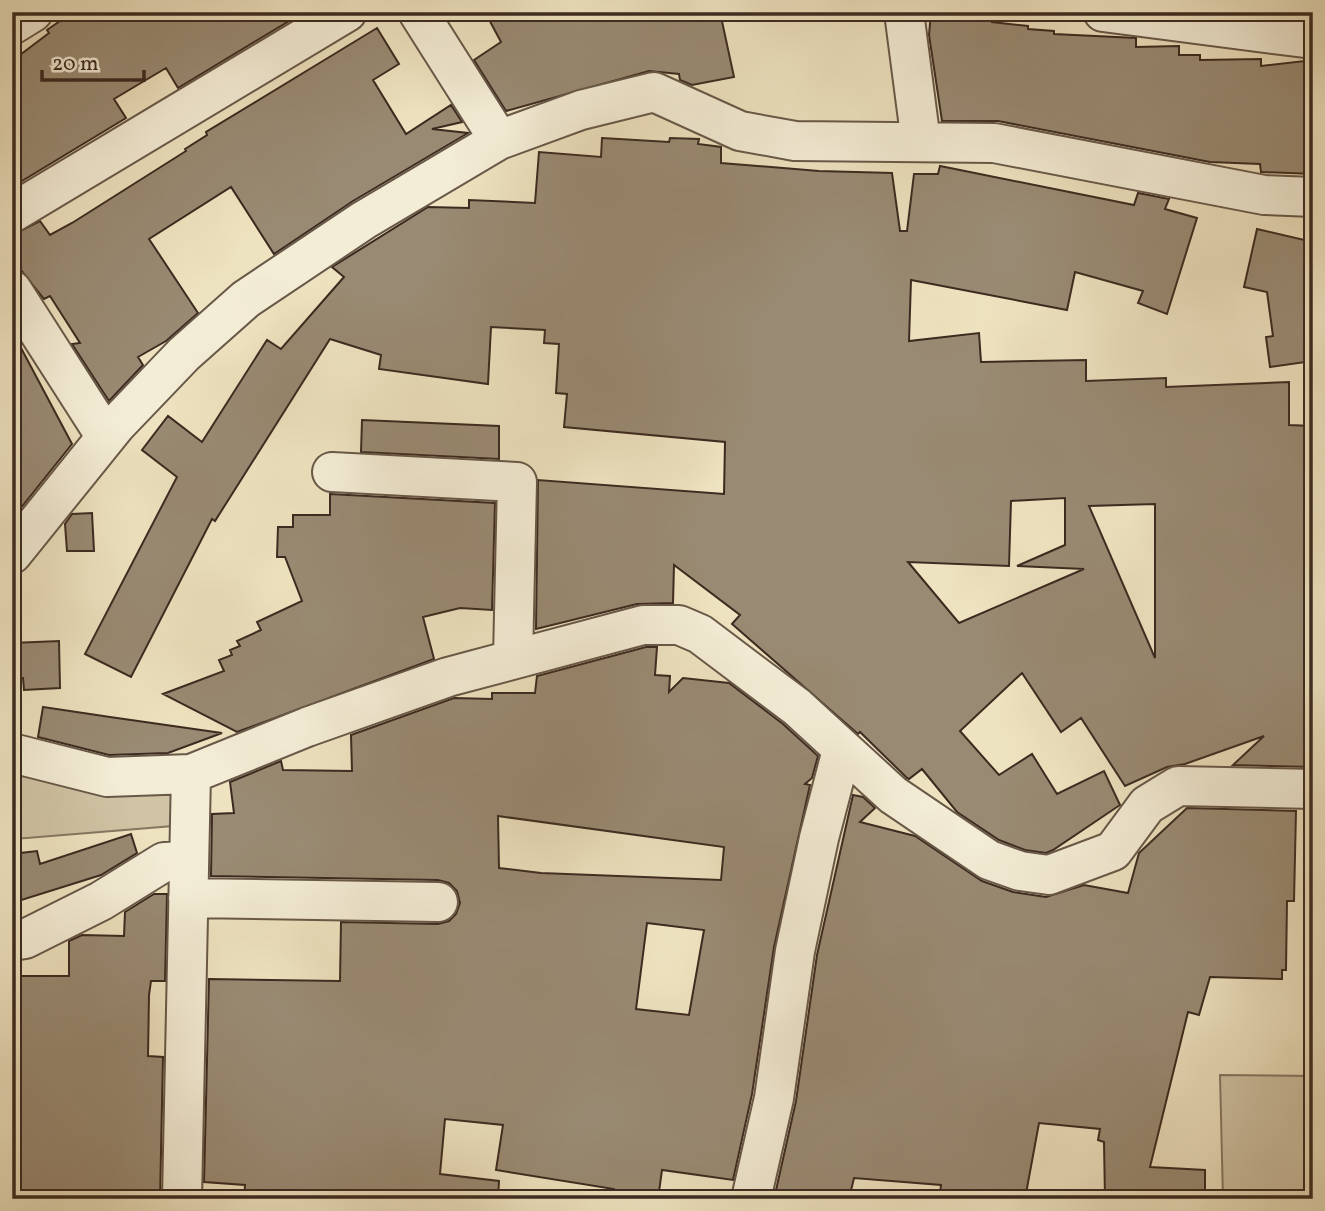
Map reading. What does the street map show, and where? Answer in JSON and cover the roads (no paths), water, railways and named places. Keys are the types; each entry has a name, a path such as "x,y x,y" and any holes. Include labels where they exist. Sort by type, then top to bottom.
{"street":[{"path":"12,25 33,12"},
{"path":"12,213 347,12"},
{"path":"418,12 499,140"},
{"path":"904,12 919,127 913,141"},
{"path":"1103,12 1313,39"},
{"path":"12,554 106,437 184,354 247,299 365,220 499,140 581,110 654,92 740,131 795,141 994,143 1264,195 1313,197"},
{"path":"12,289 106,437"},
{"path":"332,472 517,482 513,658"},
{"path":"12,753 107,777 191,774 307,727 448,677 643,625 678,625 700,634 797,707 893,795 989,860 1020,871 1049,874 1113,851 1147,805 1178,786 1313,789"},
{"path":"751,1199 774,1098 794,951 842,750"},
{"path":"182,1199 191,774"},
{"path":"12,941 25,939 101,901 164,862 189,880 438,902"}]}
